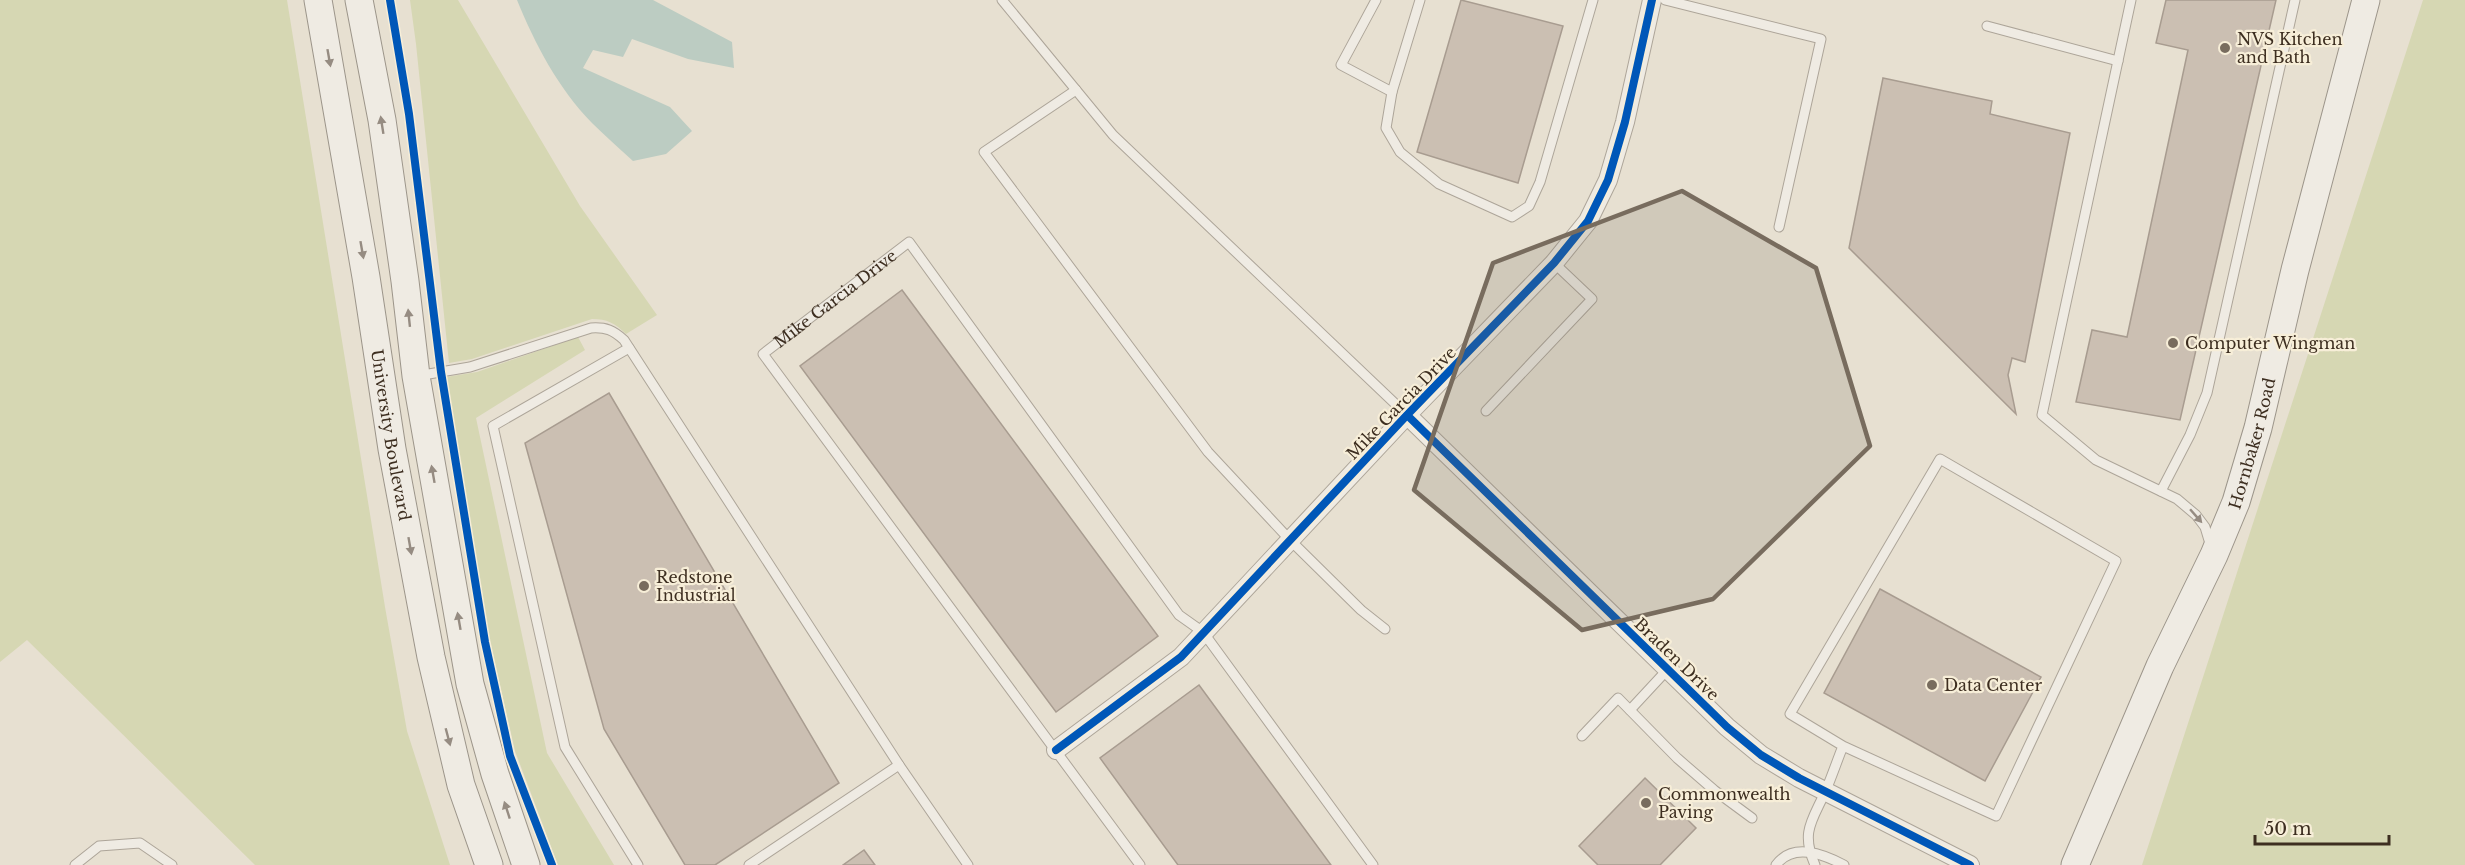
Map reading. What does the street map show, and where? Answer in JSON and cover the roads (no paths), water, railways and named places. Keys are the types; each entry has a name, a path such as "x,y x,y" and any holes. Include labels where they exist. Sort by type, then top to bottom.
{"main road":[{"name":"University Boulevard","path":"318,0 364,266 392,449 430,657 461,784 489,865"},
{"name":"University Boulevard","path":"359,0 382,120 416,376 470,684 495,774 526,865"},
{"name":"Hornbaker Road","path":"2075,865 2160,666 2214,555 2236,502 2258,428 2295,270 2366,0"}],"street":[{"name":"Mike Garcia Drive","path":"1056,750 1181,657 1407,415 1554,263 1588,221 1608,180 1625,122 1652,0"},
{"name":"Braden Drive","path":"1407,415 1727,727 1761,755 1970,865"}],"lane":[{"path":"1002,0 1113,135 1407,415"},
{"path":"1376,0 1341,65 1392,92"},
{"path":"1419,0 1392,92 1386,128 1400,152 1439,184 1512,217 1528,206 1540,182 1593,0"},
{"path":"1665,0 1821,39 1779,227"},
{"path":"2131,0 2042,415 2096,460 2177,499 2196,515 2205,527 2214,555"},
{"path":"2161,491 2190,435 2207,393 2295,0"},
{"path":"1987,27 2118,61"},
{"path":"1076,90 984,152 1208,452 1290,540 1361,610 1385,629"},
{"name":"Mike Garcia Drive","path":"1140,865 763,354 909,242 1179,615 1203,633 1373,865"},
{"path":"1486,411 1592,300 1554,263"},
{"path":"416,376 470,367 591,328 607,328 614,331 629,348 899,765 968,865"},
{"path":"629,348 493,426 565,747 638,865"},
{"path":"1940,459 2116,561 1996,816 1843,746 1790,714 1940,459"},
{"path":"1630,710 1668,669"},
{"path":"1582,736 1618,698 1677,758 1714,790 1752,818"},
{"path":"1815,865 1809,850 1809,822 1826,791 1843,746"},
{"path":"749,865 899,765"},
{"path":"75,865 99,846 140,843 172,865"},
{"path":"1776,865 1781,857 1809,850 1844,865"}],"place":[{"name":"NVS Kitchen and Bath","path":"2225,48"},
{"name":"Computer Wingman","path":"2173,343"},
{"name":"Redstone Industrial","path":"644,586"},
{"name":"Data Center","path":"1932,685"},
{"name":"Commonwealth Paving","path":"1646,803"}]}
